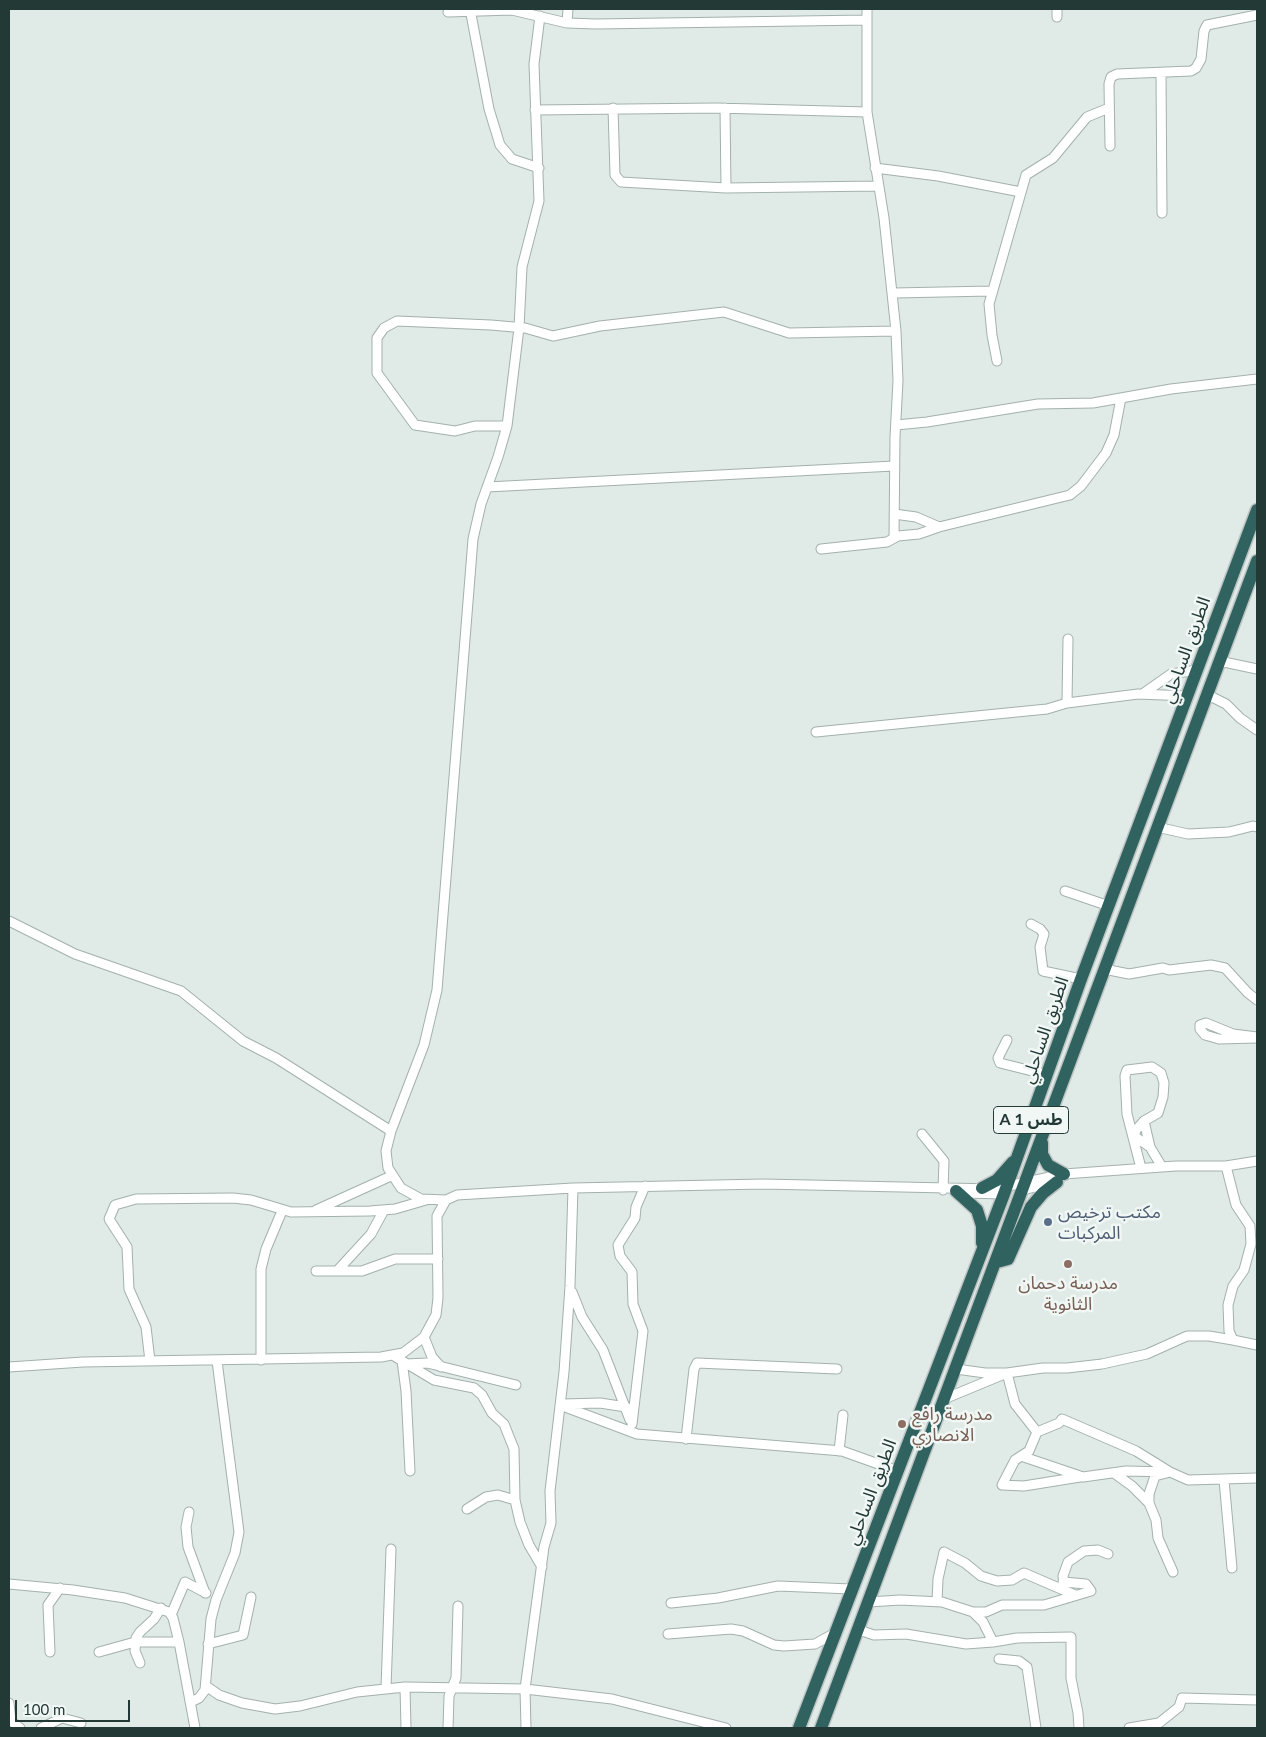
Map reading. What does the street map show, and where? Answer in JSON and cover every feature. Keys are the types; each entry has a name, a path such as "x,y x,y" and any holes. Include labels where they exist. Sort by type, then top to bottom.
{"highway":[{"name":"الطريق الساحلي","path":"800,1728 851,1589 1005,1191 1257,510"},
{"name":"الطريق الساحلي","path":"821,1728 1042,1142 1104,969 1257,561"},
{"path":"997,1262 1008,1259 1031,1207 1060,1178 1048,1165 1042,1154 1042,1142"},
{"path":"982,1188 997,1180 1018,1156"},
{"path":"949,1190 973,1204 980,1218 982,1234 980,1257"}],"street":[{"path":"567,23 568,9"},
{"path":"867,9 867,112 894,293 896,331 898,380 894,466 894,538"},
{"path":"470,10 489,109 500,145 512,158 539,168"},
{"path":"448,12 512,10 567,23 867,20"},
{"path":"1110,146 1108,84 1114,75 1181,73 1196,68 1201,59 1204,31 1207,25 1257,14"},
{"path":"540,16 534,64 539,168 538,209 522,267 519,328 507,426 498,457 486,486 473,539 437,990 424,1045 391,1131 386,1151 391,1176 407,1193 428,1199 446,1200 463,1194 572,1188 762,1184 949,1190 982,1188 1005,1191"},
{"path":"1161,73 1162,213"},
{"path":"613,108 614,171 618,181 726,188 878,186"},
{"path":"535,110 725,108 867,112"},
{"path":"725,108 726,188"},
{"path":"998,361 988,315 991,292 1028,173 1054,158 1087,117 1109,108"},
{"path":"875,168 938,176 1021,192"},
{"path":"894,293 991,292"},
{"path":"507,426 475,426 455,431 415,425 377,373 377,338 384,328 397,320 519,328 553,336 600,326 724,312 789,333 896,331"},
{"path":"896,425 1038,404 1093,403 1171,389 1257,379"},
{"path":"821,549 887,542 894,538 919,534 939,527 1061,498 1076,491 1094,470 1111,444 1120,414 1121,398"},
{"path":"486,486 894,466"},
{"path":"894,514 916,517 939,527"},
{"path":"1067,703 1068,639"},
{"path":"1219,661 1257,670"},
{"path":"1144,693 1171,674 1197,670"},
{"path":"816,732 1047,709 1067,703 1144,693 1188,696"},
{"path":"1206,694 1226,704 1240,718 1257,730"},
{"path":"1157,827 1188,834 1229,832 1256,825"},
{"path":"1065,891 1109,906"},
{"path":"9,921 75,954 181,991 243,1041 276,1058 391,1131"},
{"path":"1031,924 1040,929 1044,934 1040,947 1043,971 1082,979"},
{"path":"1104,969 1129,974 1163,968 1169,970 1212,965 1226,968 1248,993 1257,1000"},
{"path":"1200,1024 1206,1024 1233,1034 1257,1037 1219,1039 1205,1035 1200,1029 1200,1024"},
{"path":"1007,1040 998,1058 1000,1063 1048,1075"},
{"path":"1134,1136 1136,1130 1144,1121 1158,1113 1163,1097 1164,1083 1160,1073 1152,1067 1127,1070 1125,1076 1127,1114 1141,1168"},
{"path":"1144,1121 1150,1147 1162,1167"},
{"path":"922,1134 944,1161 949,1190"},
{"path":"1134,1136 1150,1147"},
{"path":"949,1190 982,1195 1078,1175 1141,1168 1226,1166 1257,1161"},
{"path":"1226,1166 1236,1205 1250,1226 1251,1244 1244,1270 1233,1286 1228,1305 1229,1331 1233,1340"},
{"path":"311,1212 391,1176"},
{"path":"632,1424 644,1331 633,1304 632,1272 620,1256 618,1245 634,1218 636,1207 645,1186"},
{"path":"526,1728 525,1689 542,1567 552,1514 550,1491 560,1405 570,1286 572,1188"},
{"path":"150,1362 146,1327 129,1289 127,1247 109,1219 109,1213 115,1205 136,1200 233,1198 251,1200 282,1211 311,1212 384,1210 407,1206 428,1199"},
{"path":"401,1360 424,1337 433,1323 438,1306 437,1216 446,1200"},
{"path":"337,1271 370,1234 384,1210"},
{"path":"261,1360 262,1269 268,1242 282,1211"},
{"path":"316,1272 370,1270 396,1259 438,1259"},
{"path":"570,1286 582,1317 604,1350 636,1434"},
{"path":"956,1369 985,1373 1007,1373 1043,1368 1102,1364 1147,1354 1187,1336 1209,1336 1257,1345"},
{"path":"424,1337 432,1357 441,1367"},
{"path":"9,1367 261,1360 401,1360 420,1362 516,1385"},
{"path":"401,1360 406,1391 410,1471"},
{"path":"401,1360 434,1380 470,1386 482,1395 492,1413 504,1424 512,1440 515,1458 515,1500 524,1534 542,1567"},
{"path":"191,1702 203,1695 206,1686 208,1644 216,1600 235,1553 239,1532 217,1361"},
{"path":"686,1439 694,1369 698,1363 837,1369"},
{"path":"944,1399 1007,1373"},
{"path":"1007,1373 1014,1404 1037,1432"},
{"path":"560,1405 586,1403 626,1407"},
{"path":"560,1405 636,1434 839,1451 852,1453 898,1471"},
{"path":"839,1451 844,1415"},
{"path":"1170,1472 1114,1472 1024,1486 1002,1485 1016,1460 1029,1451 1037,1432 1059,1423 1062,1419 1136,1451 1170,1472 1188,1480 1257,1478"},
{"path":"1021,1456 1082,1476"},
{"path":"1114,1472 1149,1503"},
{"path":"1170,1472 1155,1476 1149,1494 1149,1503 1156,1520 1158,1538 1173,1572"},
{"path":"1224,1480 1232,1568"},
{"path":"467,1510 486,1497 498,1495 515,1500"},
{"path":"189,1512 186,1527 188,1548 205,1593"},
{"path":"386,1688 391,1549"},
{"path":"1064,1585 1068,1562 1084,1551 1098,1550 1108,1554"},
{"path":"869,1602 900,1600 937,1601 973,1612 986,1612 1002,1605 1044,1605 1090,1591 1086,1584 1064,1585 1024,1573 1012,1580 997,1581 981,1576 966,1562 944,1552 938,1579 937,1601"},
{"path":"171,1615 185,1582 216,1600"},
{"path":"9,1584 60,1588 125,1598 161,1608 171,1615 179,1642 191,1702 194,1728"},
{"path":"1064,1585 1075,1595"},
{"path":"671,1603 710,1600 778,1586 851,1589"},
{"path":"50,1652 48,1603 60,1588"},
{"path":"208,1644 243,1635 251,1597"},
{"path":"448,1728 449,1696 456,1678 458,1606"},
{"path":"140,1663 136,1655 135,1642 140,1632 152,1622 161,1608"},
{"path":"973,1612 983,1622 993,1642"},
{"path":"668,1634 731,1629 743,1631 774,1645 793,1646 815,1644 835,1633"},
{"path":"859,1630 874,1635 906,1634 966,1644 1017,1638 1071,1638 1071,1678 1075,1695 1078,1728"},
{"path":"99,1652 135,1642 179,1642"},
{"path":"999,1659 1019,1661 1027,1667 1036,1728"},
{"path":"206,1686 219,1695 242,1703 275,1709 300,1706 342,1695 386,1688 453,1686 525,1689 612,1699 726,1728"},
{"path":"405,1687 406,1728"},
{"path":"1129,1728 1159,1723 1179,1707 1182,1698 1257,1700"},
{"path":"9,1704 11,1721 20,1728"},
{"path":"41,1728 62,1718 81,1723"}],"place":[{"name":"مكتب ترخيص المركبات","path":"1048,1222"},
{"name":"مدرسة دحمان الثانوية","path":"1068,1264"},
{"name":"مدرسة رافع الانصاري","path":"902,1424"}]}
